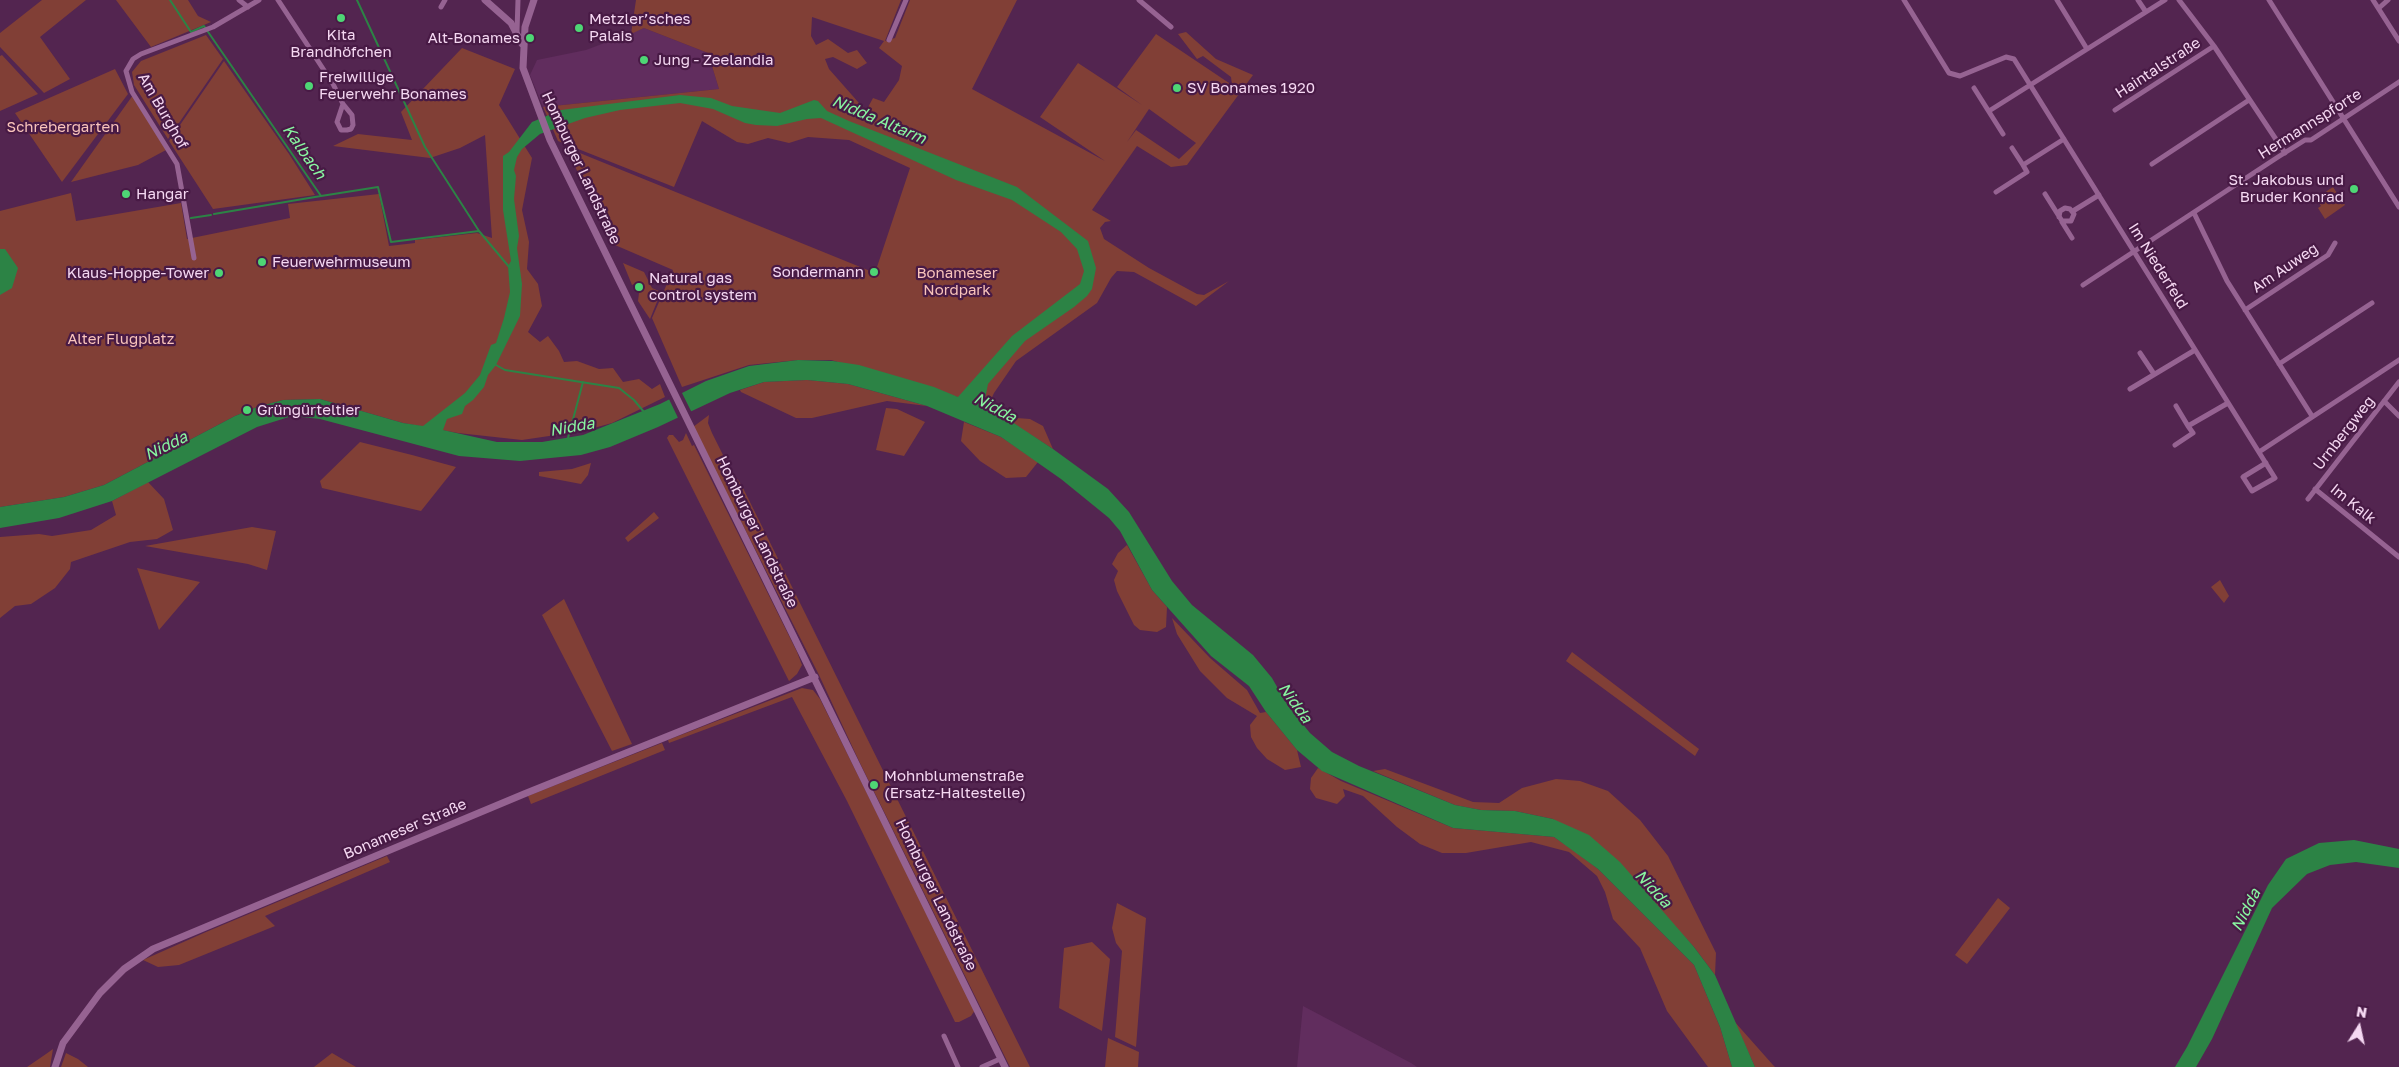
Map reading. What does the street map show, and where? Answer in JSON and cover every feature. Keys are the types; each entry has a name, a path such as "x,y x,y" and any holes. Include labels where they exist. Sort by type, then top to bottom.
{"street":[{"path":"239,0 248,7"},
{"name":"Am Burghof","path":"194,258 177,164 132,92 126,70 132,59 141,54 207,30 259,0"},
{"path":"278,0 343,104 352,115 353,124 351,129 347,130 342,130 336,122 343,104"},
{"path":"441,7 445,0"},
{"path":"485,0 505,16 517,32 525,27"},
{"name":"Homburger Landstraße","path":"518,0 517,32 524,47 524,76 550,140 1005,1067"},
{"path":"524,47 525,27 534,0"},
{"path":"889,40 906,0"},
{"path":"1139,0 1171,27"},
{"name":"Im Niederfeld","path":"1904,0 1949,73 1960,76 2006,57 2014,59 2031,85 2195,350 2266,463 2275,478 2252,491 2243,477 2266,463"},
{"path":"2057,0 2087,49"},
{"path":"2138,0 2146,12"},
{"path":"1989,111 2165,0"},
{"name":"Haintalstraße","path":"2179,0 2214,46 2286,153"},
{"path":"2269,0 2399,207"},
{"path":"2374,0 2399,41"},
{"path":"2379,8 2388,0"},
{"path":"517,16 527,18"},
{"name":"Haintalstraße","path":"2115,110 2214,46"},
{"name":"Hermannspforte","path":"2083,285 2305,140 2311,140 2399,82"},
{"path":"1974,88 2004,134"},
{"path":"2152,164 2249,100"},
{"path":"2023,165 2064,139"},
{"path":"1996,192 2027,172 2012,148"},
{"path":"2045,194 2072,238"},
{"path":"2072,211 2099,195"},
{"path":"2068,208 2072,211 2074,217 2071,221 2061,219 2062,209 2068,208"},
{"name":"Am Auweg","path":"2194,213 2227,280 2312,416"},
{"name":"Am Auweg","path":"2245,310 2328,255 2335,243"},
{"path":"2279,364 2372,303"},
{"path":"2130,389 2195,350"},
{"path":"2140,353 2154,374"},
{"path":"2259,452 2399,360"},
{"name":"Urnbergweg","path":"2308,499 2399,382"},
{"path":"2384,401 2399,416"},
{"path":"2188,426 2228,403"},
{"path":"2175,445 2194,433 2176,406"},
{"name":"Im Kalk","path":"2316,489 2399,557"},
{"name":"Bonameser Straße","path":"55,1067 62,1043 100,993 124,969 153,949 497,806 815,677"},
{"path":"944,1036 958,1067"},
{"path":"982,1067 1000,1059"}],"shaded area":[{"path":"644,28 708,53 719,89 543,107 530,75 537,60 586,50"},
{"path":"680,95 711,98 732,106 780,113 814,100 818,101 827,111 849,121 1017,187 1088,241 1096,268 1092,289 1074,307 1025,341 988,384 985,399 988,406 1053,449 1108,489 1129,512 1172,581 1192,605 1253,655 1272,678 1288,706 1310,733 1332,752 1359,766 1455,805 1481,810 1515,811 1553,819 1589,835 1620,862 1694,947 1715,975 1755,1067 1732,1067 1720,1027 1694,965 1598,869 1554,837 1453,828 1322,771 1297,750 1266,712 1249,686 1211,656 1152,590 1120,531 1109,518 1061,479 1001,437 927,406 848,384 807,380 764,382 730,393 610,447 581,455 520,461 459,456 320,419 292,416 257,427 112,501 59,518 0,528 0,507 64,497 104,485 235,416 257,407 283,400 320,399 403,423 423,426 465,393 480,375 491,345 496,343 504,318 510,292 508,266 511,261 503,210 503,156 509,152 532,122 561,110","holes":["680,103 713,109 745,123 756,125 777,126 807,119 821,118 956,180 1012,200 1061,232 1077,249 1084,271 1080,284 1012,336 958,397 934,387 859,365 833,361 798,360 749,366 706,381 660,404 583,435 542,442 497,442 443,430 447,419 462,414 465,406 484,387 488,375 496,365 520,316 522,284 517,248 519,236 514,199 516,176 514,170 517,157 522,149 540,134 585,118 620,110"]},
{"path":"0,249 5,249 18,268 12,288 0,295"},
{"path":"2354,840 2399,849 2399,868 2356,862 2330,865 2307,874 2272,908 2212,1039 2196,1067 2175,1067 2187,1047 2268,885 2286,859 2319,843"},
{"path":"1303,1006 1411,1063 1417,1067 1297,1067"}],"green space":[{"name":"Schrebergarten","path":"42,0 86,0 40,37 70,79 44,93 0,47 0,33"},
{"path":"116,0 188,0 198,16 211,22 151,47"},
{"name":"Bonameser Nordpark","path":"636,0 901,0 885,41 895,38 910,0 1017,0 972,89 1105,161 1040,117 1078,63 1142,105 1117,87 1156,34 1232,85 1231,77 1203,56 1197,59 1178,34 1186,32 1216,59 1253,75 1187,165 1171,167 1137,146 1092,210 1111,221 1105,222 1100,228 1104,239 1149,268 1197,294 1204,295 1229,281 1196,306 1134,272 1117,271 1097,303 1016,361 994,393 988,406 831,360 798,360 749,365 682,387 652,318 673,270 615,245 565,147 875,273 910,168 849,140 808,137 789,143 768,138 748,144 737,142 702,121 674,187 558,141 543,107 719,89 708,53 644,28 631,34","holes":["812,17 884,41 879,48 902,66 899,80 884,102 873,98 866,111 829,69 825,59 833,57 857,69 867,63 857,50 848,53 828,39 816,45 811,36","1149,109 1196,143 1179,159 1136,130 1127,142"]},
{"path":"206,35 223,59 168,139 134,85 132,72 141,61"},
{"name":"Alter Flugplatz","path":"462,48 515,69 499,105 532,158 522,210 529,242 527,269 538,284 542,306 528,332 540,342 548,336 559,351 564,362 577,361 599,369 613,368 623,382 639,379 652,389 660,384 665,397 612,423 583,431 522,440 458,433 403,423 320,399 283,400 257,407 235,416 104,485 64,497 0,507 0,211 71,193 76,221 181,203 187,239 290,218 288,204 379,194 389,246 415,243 415,240 477,233 492,238 485,135 460,148 430,158 333,146 358,134 412,140 401,112"},
{"name":"Schrebergarten","path":"2,55 38,94 0,111 0,56"},
{"path":"224,61 289,154 315,195 213,209 169,141"},
{"name":"Schrebergarten","path":"115,69 128,94 62,182 15,113"},
{"name":"Schrebergarten","path":"133,95 166,150 138,165 71,182"},
{"path":"2333,187 2345,205 2325,219 2318,208 2321,206 2316,198"},
{"path":"623,263 644,272 652,288 661,292 650,319 638,301 639,293 644,290 639,282 632,285"},
{"path":"807,380 848,384 927,406 887,401 812,418 796,418 740,390 764,382"},
{"path":"886,408 897,409 925,422 904,456 876,450"},
{"path":"709,415 708,423 712,433 729,467 742,486 1030,1067 1010,1067 859,761 819,675 693,427"},
{"path":"1003,417 1030,419 1043,426 1053,449"},
{"path":"964,422 1001,437 1038,462 1026,477 1006,478 980,461 961,441"},
{"path":"686,433 692,446 694,445 797,652 802,665 797,674 789,681 667,438 669,435 673,435 679,442 683,440"},
{"path":"360,442 456,467 421,511 322,488 320,481"},
{"path":"591,463 588,475 581,484 539,476 539,472 572,469"},
{"path":"148,482 164,499 173,530 157,539 130,542 71,562 70,569 55,588 31,604 15,606 0,618 0,537 39,534 52,536 91,530 116,515 112,501"},
{"path":"654,512 659,518 628,542 625,538"},
{"path":"252,527 276,531 267,570 248,564 145,546"},
{"path":"1127,545 1152,590 1167,607 1166,627 1157,632 1140,630 1134,625 1117,591 1114,580 1118,571 1112,564 1118,553"},
{"path":"137,568 200,582 159,630"},
{"path":"2220,580 2229,596 2224,603 2211,587"},
{"path":"564,599 632,744 612,751 542,615"},
{"path":"1172,618 1210,658 1247,690 1260,713 1266,712 1297,750 1301,767 1285,770 1267,759 1257,748 1251,737 1250,725 1257,716 1227,698 1200,671 1177,634"},
{"path":"1572,652 1699,749 1695,756 1566,661"},
{"path":"802,688 813,690 820,699 975,1010 971,1016 959,1022 955,1022 847,801 792,697 669,743 668,740"},
{"path":"662,743 665,750 531,804 528,796"},
{"path":"1318,768 1341,781 1453,828 1554,837 1573,850 1598,869 1694,965 1720,1027 1732,1067 1708,1067 1667,1011 1640,948 1613,919 1605,892 1597,876 1569,852 1531,842 1466,853 1442,853 1420,844 1397,827 1363,796 1343,789 1345,796 1337,804 1316,798 1310,789 1311,778"},
{"path":"1385,769 1473,802 1499,803 1522,788 1556,779 1580,781 1608,791 1640,820 1668,856 1716,953 1715,975 1694,947 1656,906 1553,819 1515,811 1481,810 1455,805 1373,771"},
{"path":"387,856 390,862 265,916 275,926 179,965 158,967 143,960 206,932"},
{"path":"1998,898 2010,908 1967,964 1955,955"},
{"path":"1117,903 1146,918 1136,1047 1115,1037 1122,951 1116,943 1112,928"},
{"path":"1092,942 1110,959 1102,1031 1059,1008 1064,948"},
{"path":"1734,1021 1773,1065 1775,1067 1755,1067"},
{"path":"1108,1038 1139,1052 1138,1067 1105,1067"},
{"path":"53,1049 50,1067 27,1067 46,1054"},
{"path":"66,1053 78,1059 88,1067 61,1067"},
{"path":"332,1053 356,1067 314,1067"}],"pier":[{"path":"681,391 692,413 679,420 668,397"}],"waterway":[{"name":"Kalbach","path":"170,0 191,32 204,26 321,196 378,187 391,242 479,231 510,268"},
{"path":"357,0 425,147 479,231"},
{"path":"214,214 321,196"},
{"path":"191,218 211,215"},
{"path":"496,365 505,370 619,388 634,400 644,412"},
{"name":"Nidda","path":"568,438 583,382"}],"place":[{"name":"Kita Brandhöfchen","path":"341,18"},
{"name":"Metzler’sches Palais","path":"579,28"},
{"name":"Alt-Bonames","path":"530,38"},
{"name":"Jung - Zeelandia","path":"644,60"},
{"name":"Freiwillige Feuerwehr Bonames","path":"309,86"},
{"name":"SV Bonames 1920","path":"1177,88"},
{"name":"St. Jakobus und Bruder Konrad","path":"2354,189"},
{"name":"Hangar","path":"126,194"},
{"name":"Feuerwehrmuseum","path":"262,262"},
{"name":"Sondermann","path":"874,272"},
{"name":"Klaus-Hoppe-Tower","path":"219,273"},
{"name":"Natural gas control system","path":"639,287"},
{"name":"Grüngürteltier","path":"247,410"},
{"name":"Mohnblumenstraße (Ersatz-Haltestelle)","path":"874,785"}],"water label":[{"name":"Nidda Altarm","path":"879,120"}]}
